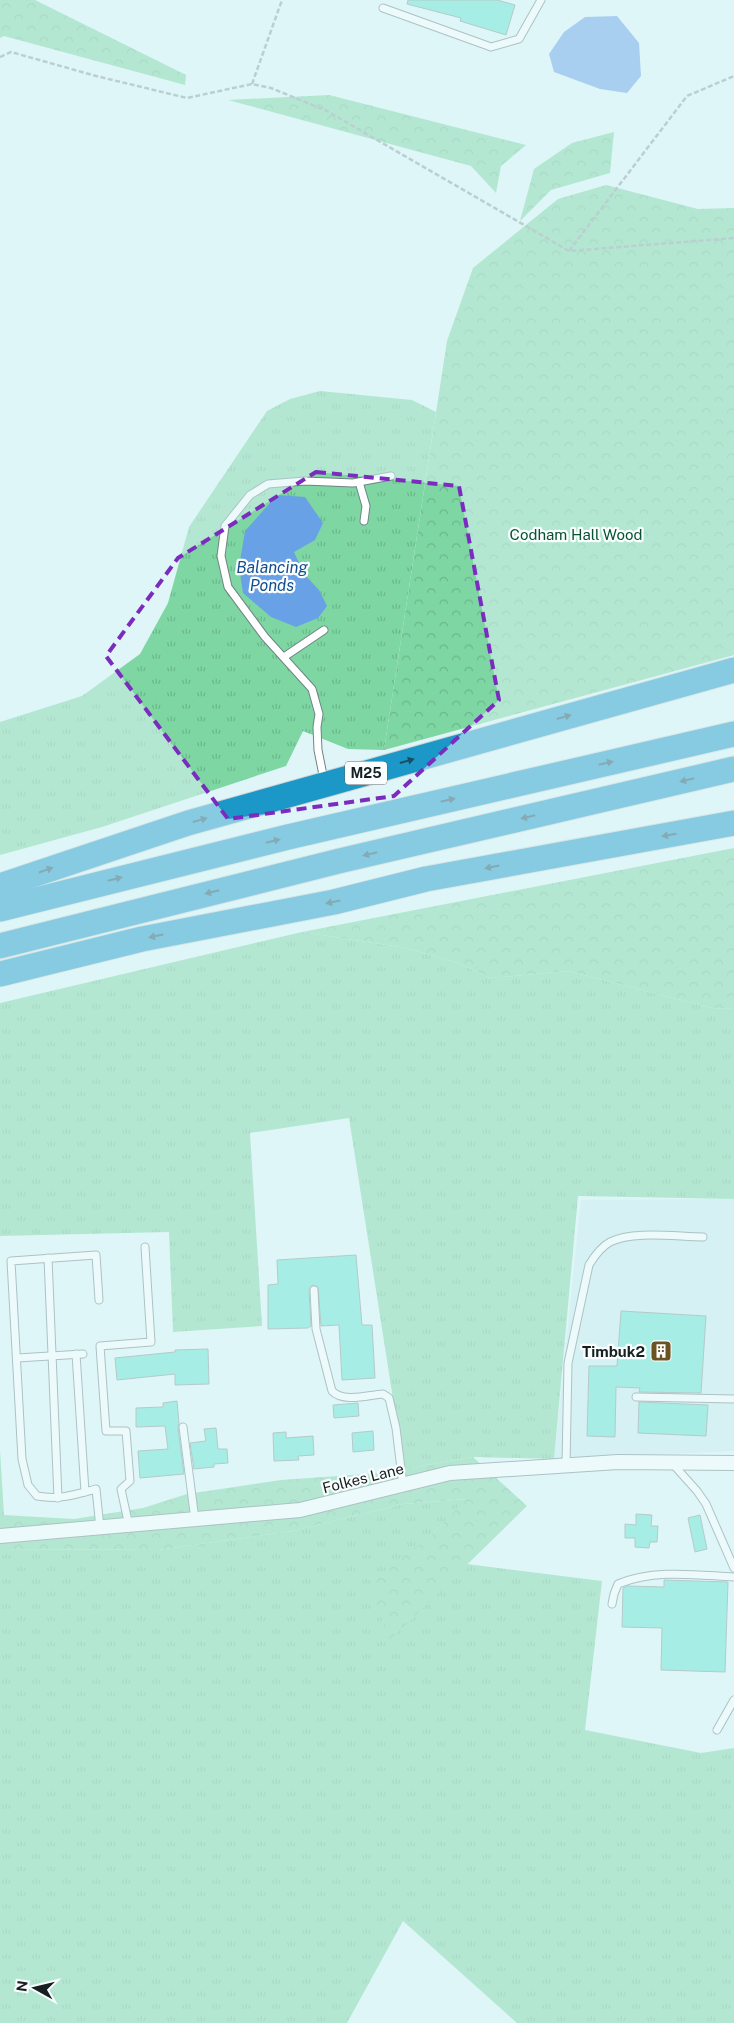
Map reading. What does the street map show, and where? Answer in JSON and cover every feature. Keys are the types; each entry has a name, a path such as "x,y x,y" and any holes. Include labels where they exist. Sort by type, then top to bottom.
{"highway":[{"name":"M25","path":"0,886 188,823 734,670"},
{"path":"0,908 288,837 734,734"},
{"path":"0,946 339,861 734,769"},
{"path":"0,974 151,937 334,902 426,880 734,823"}],"street":[{"name":"Folkes Lane","path":"0,1536 300,1510 450,1473 618,1462 734,1463"}],"lane":[{"path":"383,8 491,47 519,39 541,0"},
{"path":"325,785 318,750 317,727 319,714 312,689 265,637 228,587 221,556 225,526 250,495 268,484 305,481 359,482 391,476"},
{"path":"359,482 366,506 364,520"},
{"path":"284,658 324,630"},
{"path":"566,1465 568,1363 590,1264 593,1258 608,1243 620,1239 645,1236 703,1237"},
{"path":"129,1526 122,1489 130,1481 126,1431 106,1431 100,1346 151,1342 145,1247"},
{"path":"99,1300 96,1255 12,1261 22,1459 28,1485 37,1496 58,1498 96,1489 100,1528"},
{"path":"48,1258 58,1498"},
{"path":"314,1290 316,1330 332,1391 345,1398 383,1394 389,1398 396,1428 403,1485"},
{"path":"16,1358 80,1354 85,1492"},
{"path":"636,1397 734,1399"},
{"path":"183,1427 195,1520"},
{"path":"671,1462 697,1490 706,1504 734,1568"},
{"path":"612,1604 618,1584 631,1579 656,1574 734,1576"},
{"path":"717,1730 734,1700"}],"path":[{"path":"252,84 282,0"},
{"path":"0,57 11,52 96,76 186,98 252,84 271,88 327,111 569,251 734,238"},
{"path":"569,251 687,96 734,76"}],"highlighted area":[{"path":"316,472 459,486 499,700 394,796 228,819 106,656 178,558"}],"shaded area":[{"path":"734,1199 734,1451 554,1459 581,1200"}],"green space":[{"path":"0,0 35,0 186,75 185,85 4,36 0,38"},
{"path":"329,95 526,145 501,166 496,193 471,166 228,100"},
{"path":"614,132 610,173 551,190 520,221 534,169 572,143"},
{"name":"Codham Hall Wood","path":"606,185 698,209 734,208 734,655 384,750 447,341 473,268 558,199"},
{"path":"320,391 412,400 436,412 384,750 348,749 303,731 286,766 102,827 0,855 0,722 82,696 140,654 168,603 189,527 267,411 290,399"},
{"path":"734,848 734,1009 712,1008 568,971 490,978 458,963 406,948 302,932"},
{"path":"302,932 406,948 458,963 490,978 568,971 712,1008 734,1009 734,1199 578,1196 554,1459 473,1457 404,1469 349,1118 250,1133 262,1326 173,1332 169,1232 0,1236 0,1003"},
{"path":"0,1450 4,1515 74,1519 143,1508 187,1494 281,1480 380,1473 473,1457 527,1506 389,1641 370,1582 433,1534 466,1499 403,1504 293,1531 157,1550 0,1549"},
{"path":"467,1499 433,1534 389,1640 467,1564 602,1581 585,1730 701,1753 734,1748 734,2023 517,2023 403,1921 347,2023 0,2023 0,1549 157,1550 293,1531 403,1504"}],"water":[{"path":"617,16 639,43 641,76 627,93 600,89 554,72 549,54 564,32 585,17"},
{"name":"Balancing Ponds","path":"277,495 305,497 323,523 315,540 294,552 304,574 319,590 327,606 318,618 296,627 271,617 243,593 239,567 245,531"}],"building":[{"path":"408,0 497,0 515,5 506,35 460,21 461,18 407,4"},
{"path":"356,1255 362,1325 372,1325 375,1378 342,1380 339,1325 321,1326 318,1287 312,1285 309,1290 311,1326 308,1328 268,1329 268,1285 278,1284 277,1260"},
{"name":"Timbuk2","path":"621,1311 706,1316 701,1393 639,1392 640,1388 616,1387 615,1437 587,1436 589,1366 617,1366"},
{"path":"208,1349 209,1384 175,1385 175,1374 117,1380 115,1358 175,1352 175,1350"},
{"path":"177,1401 178,1428 184,1474 140,1478 138,1451 168,1449 165,1426 136,1427 136,1408 163,1407 163,1403"},
{"path":"639,1402 708,1405 706,1436 638,1433"},
{"path":"358,1403 359,1416 334,1418 333,1405"},
{"path":"216,1428 218,1449 227,1449 228,1463 214,1464 214,1467 194,1469 190,1443 206,1441 204,1429"},
{"path":"373,1431 374,1450 353,1452 352,1433"},
{"path":"286,1432 286,1438 313,1436 314,1455 298,1456 299,1460 274,1461 273,1433"},
{"path":"636,1514 652,1515 651,1526 658,1526 657,1542 650,1542 649,1548 635,1547 635,1538 625,1538 625,1524 636,1525"},
{"path":"700,1515 707,1549 695,1552 688,1518"},
{"path":"664,1580 728,1582 725,1672 661,1670 662,1628 622,1627 623,1588 628,1586 664,1587"}],"place":[{"name":"Timbuk2","path":"661,1351"}]}
